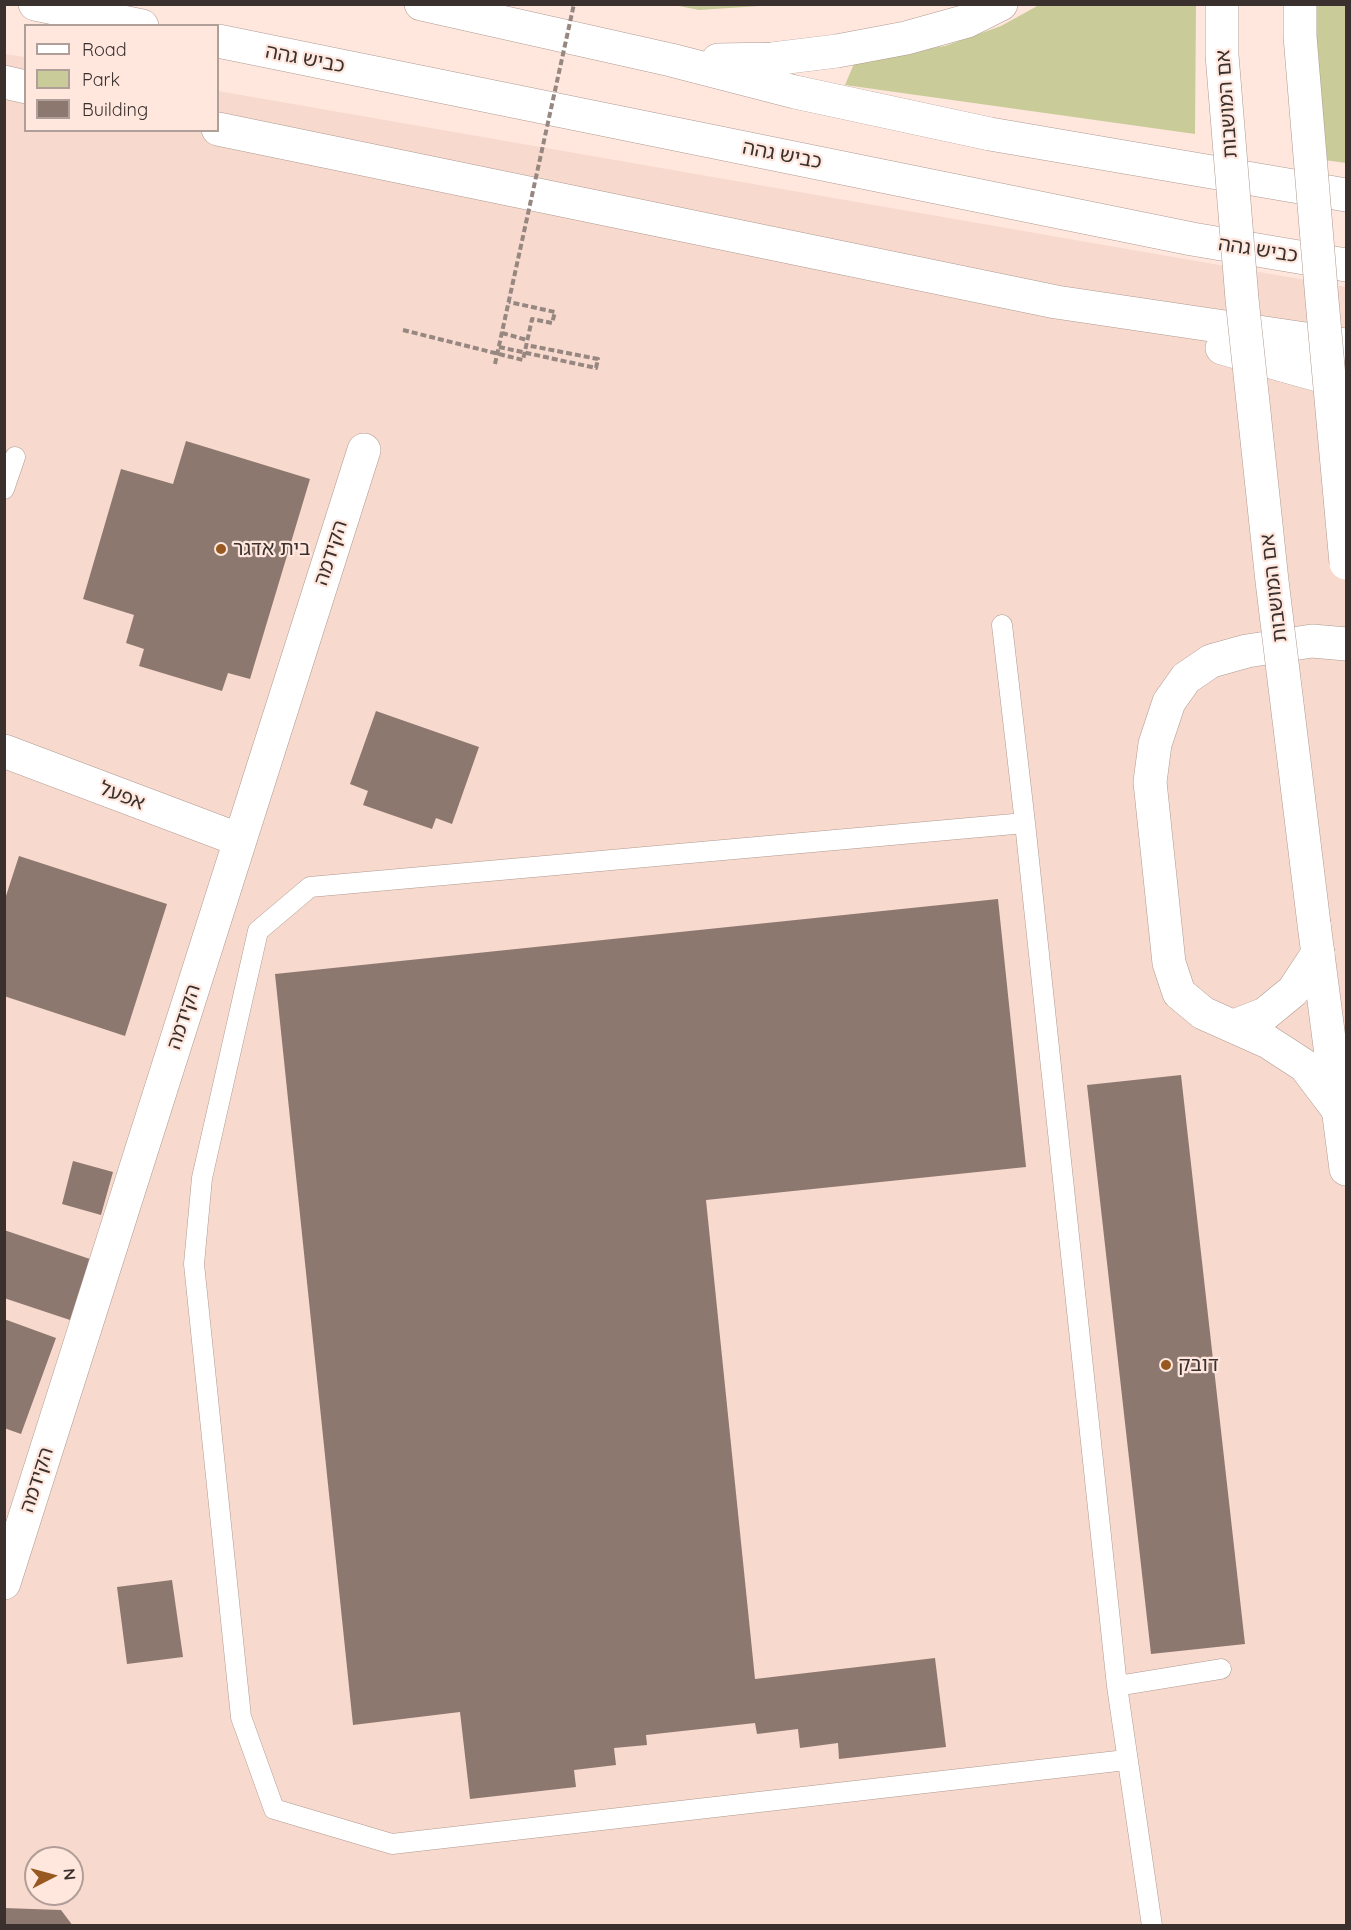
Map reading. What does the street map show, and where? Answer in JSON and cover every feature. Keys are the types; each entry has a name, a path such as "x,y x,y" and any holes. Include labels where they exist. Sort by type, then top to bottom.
{"main road":[{"path":"35,4 132,24"},
{"path":"421,4 671,60 795,92 990,134 1347,195"},
{"path":"671,60 772,59 837,51 906,38 967,21 1000,4"},
{"name":"אם המושבות","path":"1222,4 1222,55 1242,299 1272,580 1347,1169"},
{"path":"1300,4 1300,36 1322,300 1347,563"},
{"name":"כביש גהה","path":"219,41 1192,239 1347,265"},
{"path":"4,82 24,87"},
{"path":"219,129 1056,302 1347,345"},
{"path":"1056,302 1347,383"},
{"name":"הקידמה","path":"4,1583 364,450"},
{"path":"1339,1111 1305,1065 1268,1042 1203,1013 1179,993 1169,963 1150,782 1155,744 1169,702 1186,678 1211,661 1247,651 1312,641 1347,644"},
{"name":"אפעל","path":"4,751 240,840"},
{"path":"1234,1026 1265,1014 1293,992 1316,938"}],"lane":[{"path":"4,489 15,457"},
{"path":"1002,625 1117,1686 1152,1926"},
{"path":"1025,823 310,887 258,931 202,1178 194,1264 241,1717 274,1809 392,1844 1126,1760"},
{"path":"1117,1686 1221,1669"}],"path":[{"path":"495,364 574,4"},
{"path":"403,330 523,360 532,319 552,323 555,312 509,302"},
{"path":"499,347 596,368 598,359 527,342 502,333"}],"shaded area":[{"path":"4,54 24,57 24,132 219,132 219,91 1346,287 1346,1925 5,1925"}],"green space":[{"path":"674,5 775,5 699,10"},
{"path":"1039,5 1196,5 1195,134 845,85 856,59 945,46 1001,26"},
{"path":"1317,5 1346,5 1346,163 1324,160 1317,45"}],"building":[{"name":"בית אדגר","path":"186,441 310,479 250,679 228,673 222,691 139,666 144,649 126,643 134,615 83,599 121,469 173,484"},
{"path":"376,711 479,747 452,824 436,818 432,829 363,805 368,791 350,784"},
{"path":"19,856 167,904 125,1036 4,996 4,902"},
{"path":"998,899 1026,1167 706,1200 755,1679 935,1658 946,1747 839,1759 838,1743 800,1748 798,1729 757,1734 755,1723 646,1735 647,1745 614,1748 616,1765 574,1770 576,1787 470,1799 460,1712 353,1725 275,974"},
{"name":"דובק","path":"1181,1075 1245,1644 1151,1654 1087,1085"},
{"path":"73,1161 113,1172 101,1215 62,1204"},
{"path":"4,1230 90,1259 70,1320 4,1298"},
{"path":"4,1319 56,1338 21,1434 4,1428"},
{"path":"172,1580 183,1657 127,1664 117,1587"},
{"path":"4,1908 61,1910 73,1926 4,1926"}],"place":[{"name":"בית אדגר","path":"221,549"},
{"name":"דובק","path":"1166,1365"}]}
